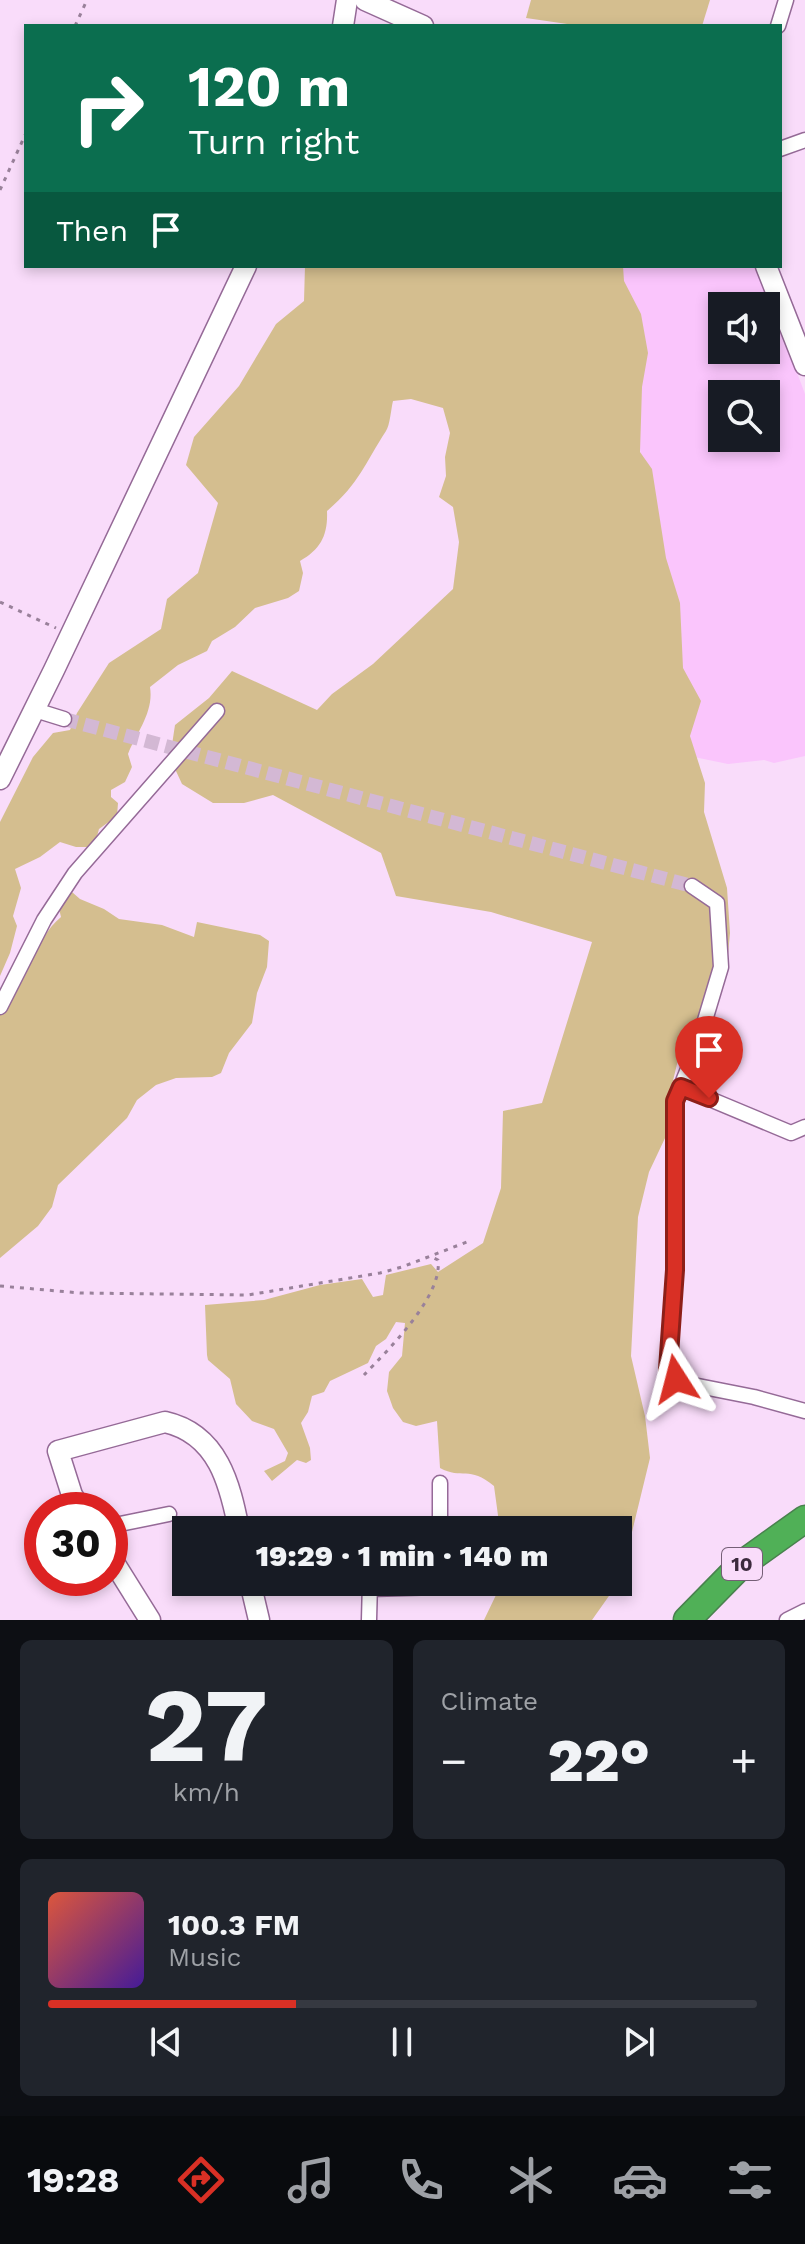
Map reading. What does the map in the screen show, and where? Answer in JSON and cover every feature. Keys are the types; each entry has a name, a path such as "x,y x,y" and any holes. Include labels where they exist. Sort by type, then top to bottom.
{"highway":[{"name":"10","path":"687,1620 742,1564 805,1519"}],"street":[{"path":"343,24 347,0"},
{"path":"365,0 419,24"},
{"path":"779,24 786,0"},
{"path":"782,148 805,140"},
{"path":"0,779 245,268"},
{"path":"767,268 805,365"},
{"path":"35,710 64,719"},
{"path":"0,1007 62,890 217,711"},
{"path":"692,886 717,903 721,967 697,1047 675,1101 675,1270 668,1369 683,1383 805,1411"},
{"path":"681,1087 791,1133 805,1127"},
{"path":"71,1492 58,1451 165,1422 202,1440 211,1449 225,1474 236,1516"},
{"path":"440,1483 440,1516"},
{"path":"128,1522 169,1514"},
{"path":"128,1585 150,1620"},
{"path":"253,1596 259,1620"},
{"path":"369,1620 370,1596"},
{"path":"787,1620 805,1611"}],"path":[{"path":"76,24 87,0"},
{"path":"0,190 24,137"},
{"path":"0,602 71,635"},
{"path":"0,1286 80,1293 248,1295 380,1273 472,1240"},
{"path":"364,1375 418,1314 433,1289 439,1270 438,1260 430,1256"}],"shaded area":[{"path":"531,0 710,0 703,24 567,24 526,18"},
{"path":"305,268 623,268 624,281 641,314 648,353 642,387 640,452 652,469 666,558 680,603 683,668 701,701 690,736 705,783 704,812 727,888 730,933 726,976 712,1022 678,1060 666,1136 649,1172 638,1217 631,1356 645,1416 650,1458 632,1532 632,1516 498,1516 494,1486 472,1474 440,1468 437,1421 416,1426 403,1422 393,1408 387,1391 389,1372 402,1356 405,1323 396,1322 386,1339 376,1346 368,1363 330,1381 324,1392 312,1396 301,1423 311,1460 306,1463 297,1460 272,1481 264,1471 285,1461 288,1453 274,1429 252,1421 236,1404 230,1379 208,1360 207,1355 205,1305 264,1300 320,1285 362,1279 373,1297 383,1295 386,1275 431,1264 438,1272 483,1243 501,1188 503,1111 542,1103 592,942 491,912 396,896 381,853 273,795 244,803 213,803 182,784 170,758 175,725 209,698 232,671 317,710 332,694 373,664 453,589 459,542 453,507 439,497 446,476 445,457 450,433 443,408 411,399 393,401 386,431 354,482 327,511 326,527 318,546 300,561 303,573 299,591 288,598 255,608 235,627 212,641 207,651 178,665 150,687 150,705 128,754 132,767 125,782 111,790 111,797 118,803 117,816 99,829 96,840 88,847 60,842 40,857 15,869 21,888 13,916 17,926 0,976 0,822 33,757 53,733 70,730 77,713 109,663 161,629 167,599 198,573 218,503 186,465 194,437 239,386 276,324 304,301"},
{"path":"608,268 758,268 767,292 708,292 708,364 780,364 780,327 805,394 805,756 774,763 764,760 728,764 694,757"},
{"path":"65,886 80,899 119,919 162,925 194,937 197,922 260,935 269,941 267,967 257,993 252,1023 229,1053 221,1073 212,1077 176,1078 156,1085 137,1100 127,1118 58,1185 52,1207 38,1226 0,1258 0,1010 18,988 43,938 61,917 55,892"},
{"path":"496,1596 609,1596 592,1620 484,1620"}],"tunnel":[{"path":"64,719 692,886"}],"route":[{"path":"676,1379 668,1369 675,1270 675,1101 681,1087 709,1098"}]}
